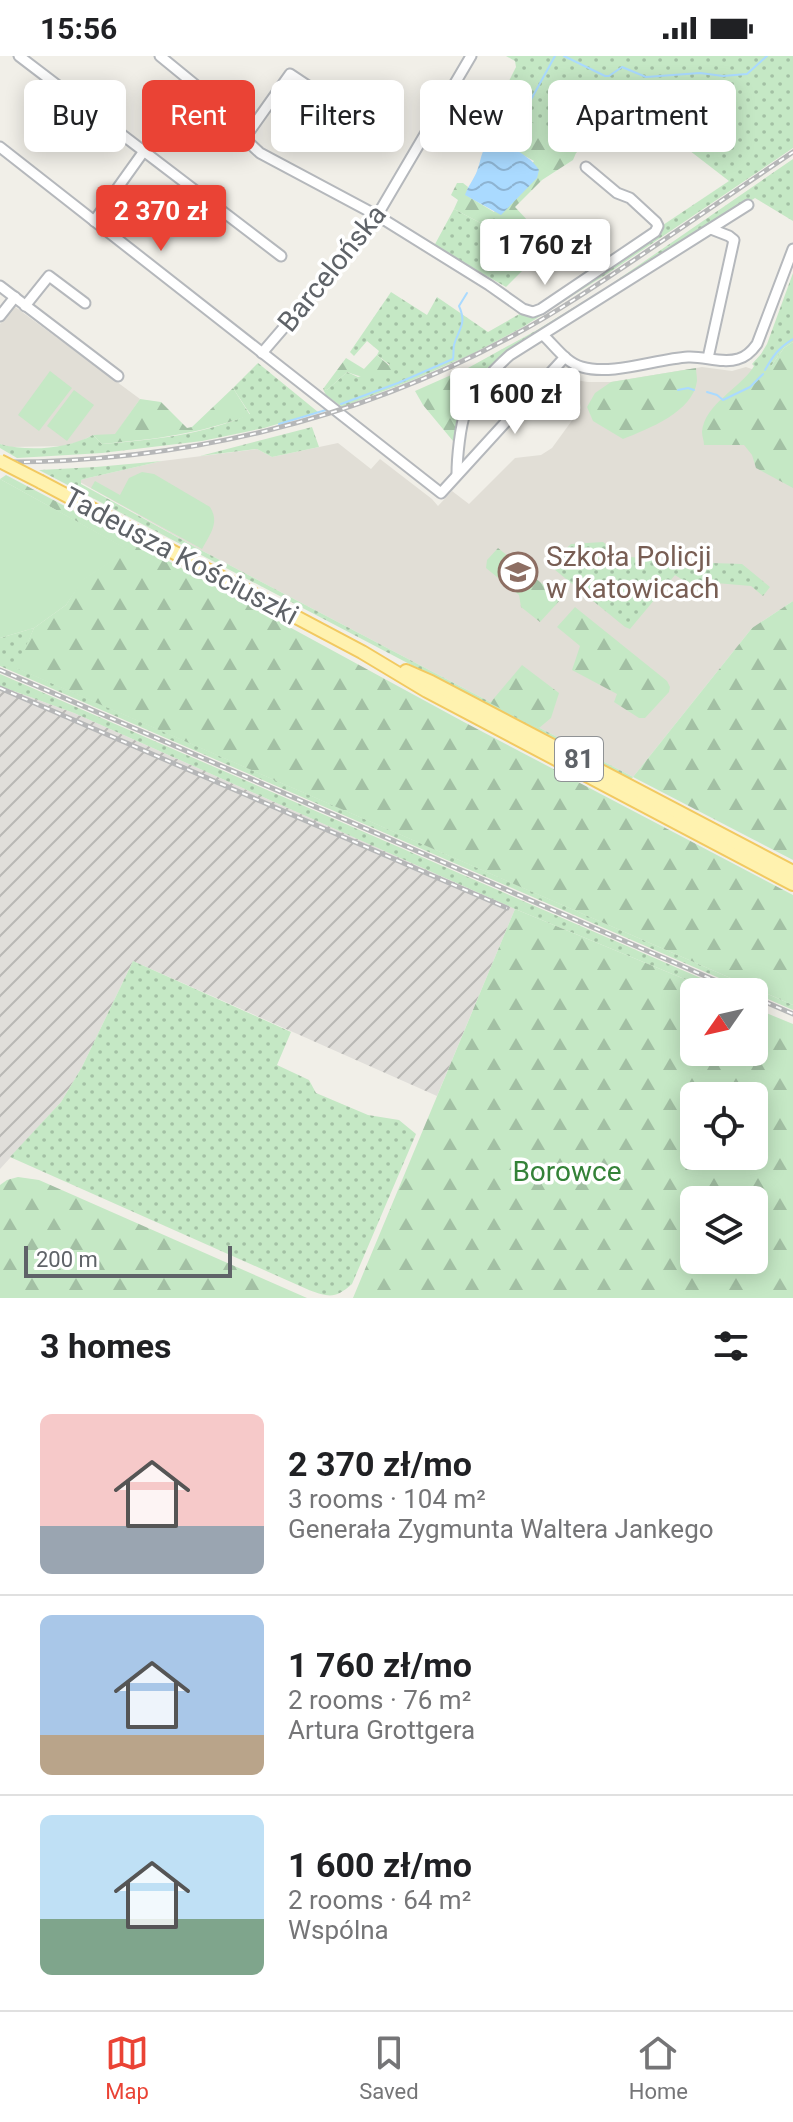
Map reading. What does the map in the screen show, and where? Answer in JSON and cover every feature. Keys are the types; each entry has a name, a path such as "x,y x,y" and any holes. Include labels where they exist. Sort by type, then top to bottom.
{"main road":[{"name":"Tadeusza Kościuszki","path":"0,461 793,884"},
{"name":"Tadeusza Kościuszki","path":"362,652 431,682 793,872"}],"street":[{"path":"19,56 142,149"},
{"path":"160,56 188,80"},
{"name":"Barcelońska","path":"262,353 378,216 471,56"},
{"path":"255,123 271,101"},
{"path":"0,147 441,493 565,357"},
{"path":"255,149 378,216 523,309 533,312 600,271 655,232 658,226 630,198 617,193 586,167"},
{"path":"94,221 143,152"},
{"path":"145,152 281,256"},
{"path":"457,475 466,412 483,384 510,355 748,205"},
{"path":"708,358 734,240 711,229"},
{"path":"543,335 565,357 583,368 600,369 685,357 742,358 757,344 793,249"},
{"path":"25,306 49,276 85,303"},
{"path":"0,286 118,376"},
{"path":"0,316 15,297"}],"shaded area":[{"path":"14,306 140,399 115,435 93,435 64,446 11,447 0,444 0,324"},
{"name":"Szkoła Policji w Katowicach","path":"702,367 732,371 746,367 793,383 793,601 752,628 633,777 197,548 80,482 162,461 257,449 272,457 338,443 371,469 380,459 438,506 452,491 469,504 515,458 541,455 552,448 581,408 575,380 611,382"},
{"path":"0,686 74,713 515,909 437,1096 133,961 82,1067 61,1102 0,1169"}],"green space":[{"path":"506,56 793,56 793,148 523,327 472,354 342,407 323,389 327,390 347,372 358,377 390,365 377,355 379,351 367,341 354,356 350,352 391,292 427,315 437,297 488,332 523,312 531,315 655,237 663,225 729,181 691,152 736,152 736,80 548,80 548,131 532,123 532,80 510,80 516,67 515,61"},
{"path":"532,123 548,130 548,152 577,152 573,160 542,180 515,207 530,223 514,241 454,209 458,200 451,195 457,183 463,183 468,187 466,195 494,212 534,161 518,152 532,152"},
{"path":"793,159 793,221 755,198 487,368 468,368 607,287"},
{"path":"454,209 514,241 529,264 506,287 434,246"},
{"path":"793,273 793,342 784,348 771,366 754,366 752,364 767,344"},
{"path":"793,342 793,488 756,468 752,455 744,445 704,445 702,432 704,422 716,404 754,366 771,366 784,348"},
{"path":"377,355 393,369 370,377 347,372 327,390 323,389 346,358 364,369"},
{"path":"258,363 318,412 264,428 202,441 102,453 17,458 0,448 0,444 47,448 93,435 102,444 140,441 196,432 232,421 250,414 233,388"},
{"path":"467,368 487,368 461,413 453,441 415,391"},
{"path":"696,368 694,392 668,418 623,439 593,421 587,407 595,393 611,382"},
{"path":"50,371 72,388 39,431 18,415"},
{"path":"233,388 250,415 195,431 141,440 102,444 93,435 115,434 140,399 161,402 187,428 192,427"},
{"path":"74,390 94,405 67,441 47,426"},
{"path":"312,427 319,447 272,457 257,449 200,456"},
{"path":"162,461 88,478 81,480 81,484 633,777 631,780 39,470"},
{"path":"142,472 154,474 210,507 214,523 202,549 91,488 95,481 120,495 129,478"},
{"path":"6,475 793,895 793,1005 768,994 768,978 731,978 16,668 34,628 66,605 82,580 128,550 0,479"},
{"path":"0,479 129,550 83,580 66,605 34,628 0,638"},
{"path":"603,542 610,555 742,564 770,587 763,596 751,586 704,582 698,590 675,575 630,629 549,565 571,544"},
{"path":"498,548 561,599 540,622 521,607 519,595 486,568 487,560"},
{"path":"793,601 793,860 633,777 752,628"},
{"path":"575,607 667,681 669,692 645,718 639,718 614,702 617,694 572,670 580,646 557,627"},
{"path":"34,628 17,668 731,978 719,978 0,666 0,638"},
{"path":"522,665 559,693 551,718 539,728 490,703"},
{"path":"0,674 701,978 682,978 515,909 74,713 0,686"},
{"name":"Borowce","path":"515,909 682,978 680,1066 768,1066 768,1014 793,1024 793,1298 353,1298"},
{"path":"133,961 291,1032 277,1065 309,1080 316,1093 368,1115 399,1120 416,1134 352,1284 341,1292 328,1295 309,1290 10,1157 61,1102 82,1067"},
{"path":"768,994 793,1005 793,1010 768,999"},
{"path":"18,1177 39,1180 307,1298 0,1298 0,1185"}],"water":[{"path":"483,152 519,152 539,170 537,178 501,215 465,195"}],"waterway":[{"path":"532,98 555,56"},
{"path":"564,56 605,76 622,67 646,77 747,74 767,56"},
{"path":"341,404 453,359 462,322 459,306 467,293"},
{"path":"765,370 777,352 793,339"},
{"path":"707,392 723,400 750,387 763,374"},
{"path":"678,390 694,390"},
{"path":"279,424 326,410"}],"railway":[{"path":"0,462 134,455 200,445 265,431 392,391 454,365 546,317 793,152"},
{"path":"0,670 710,978"},
{"path":"0,688 507,908"},
{"path":"768,1003 793,1014"}],"place":[{"name":"Szkoła Policji w Katowicach","path":"518,572"}]}
